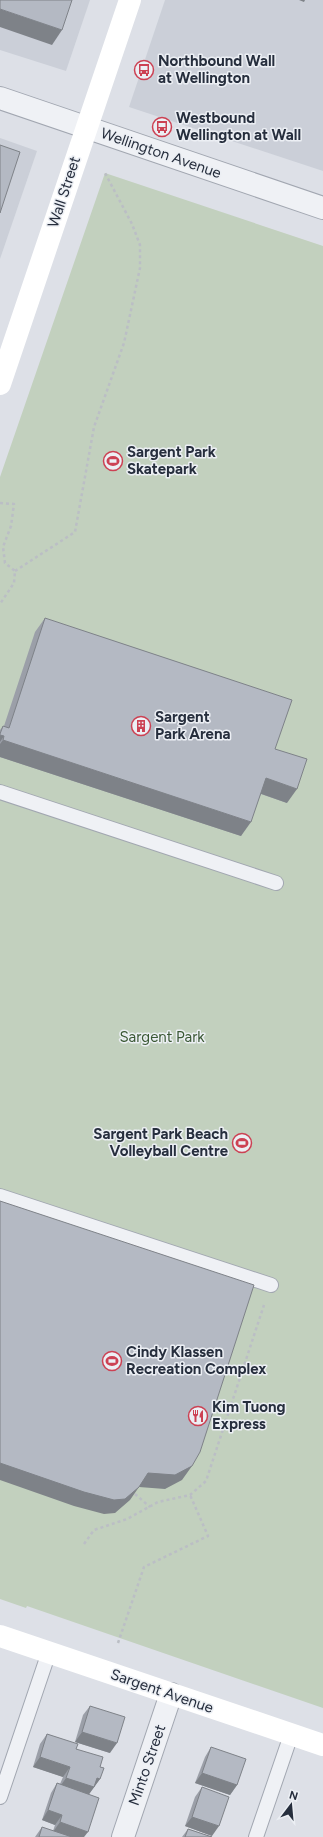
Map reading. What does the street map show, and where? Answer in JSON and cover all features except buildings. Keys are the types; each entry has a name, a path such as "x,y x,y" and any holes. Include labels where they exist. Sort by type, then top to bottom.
{"main road":[{"name":"Wall Street","path":"0,384 130,0"},
{"name":"Sargent Avenue","path":"0,1636 323,1746"}],"street":[{"name":"Wellington Avenue","path":"0,98 323,208"},
{"name":"Minto Street","path":"123,1837 171,1694"}],"lane":[{"path":"0,792 276,884"},
{"path":"0,1196 271,1285"},
{"path":"0,1797 49,1652"},
{"path":"256,1837 291,1735"}],"path":[{"path":"15,571 75,532 94,427 124,343 140,268 140,244 132,224 105,173"},
{"path":"0,503 14,504 11,526 3,548 5,563 15,571"},
{"path":"0,604 14,582 15,571"},
{"path":"84,1544 94,1530 127,1519 158,1502 190,1495 206,1481 271,1285"},
{"path":"135,1494 150,1507"},
{"path":"118,1643 144,1568 208,1536 190,1495"}],"shaded area":[{"path":"0,0 90,0 66,71 0,50"},
{"path":"165,0 323,0 323,171 129,107"},
{"path":"0,138 37,151 0,259"}],"green space":[{"name":"Sargent Park","path":"105,173 323,246 323,1708 27,1606 26,1608 0,1599 0,477"}],"place":[{"name":"Northbound Wall at Wellington","path":"144,70"},
{"name":"Westbound Wellington at Wall","path":"162,127"},
{"name":"Sargent Park Skatepark","path":"113,461"},
{"name":"Sargent Park Arena","path":"141,726"},
{"name":"Sargent Park Beach Volleyball Centre","path":"242,1143"},
{"name":"Cindy Klassen Recreation Complex","path":"112,1361"},
{"name":"Kim Tuong Express","path":"198,1416"}]}
